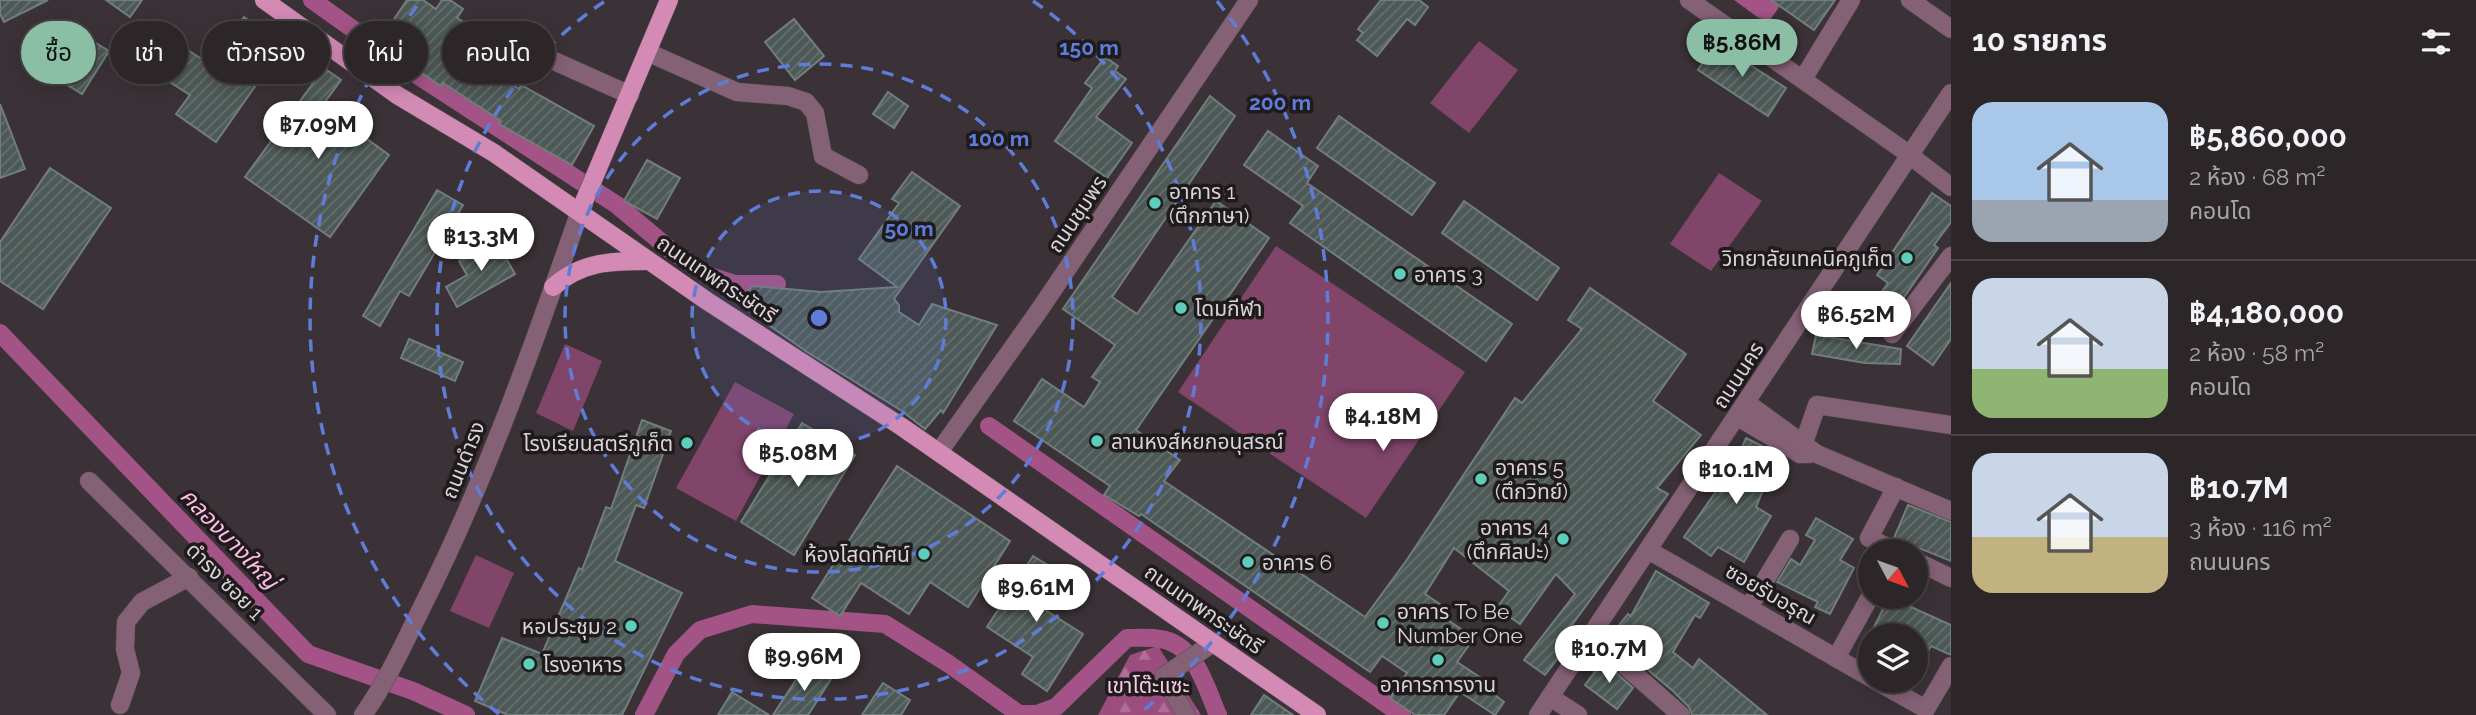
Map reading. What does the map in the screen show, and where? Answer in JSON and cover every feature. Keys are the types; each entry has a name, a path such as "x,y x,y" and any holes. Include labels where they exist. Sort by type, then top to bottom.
{"main road":[{"name":"ถนนเทพกระษัตรี","path":"264,0 397,95 582,205 648,261 939,452 1210,645 1317,715"},
{"path":"582,205 669,0"},
{"path":"553,287 567,275 591,265 614,261 648,261"}],"street":[{"name":"ถนนชุมพร","path":"939,452 1040,309 1249,0"},
{"path":"1689,0 1910,155 1951,187"},
{"path":"1803,79 1852,0"},
{"path":"1910,0 1951,29"},
{"path":"647,52 737,92 788,96 806,102 815,113 823,156 859,175"},
{"path":"555,61 629,94"},
{"name":"ถนนนคร","path":"1538,715 1951,93"},
{"name":"ถนนดำรง","path":"363,715 380,691 455,541 582,205"},
{"path":"1892,334 1951,256"},
{"path":"1807,450 1817,405 1951,425"},
{"path":"1743,410 1807,450 1951,511"},
{"name":"ดำรง ซอย 1","path":"89,481 327,715"},
{"path":"1871,539 1869,538 1896,487"},
{"path":"1749,607 1790,539"},
{"name":"ซอยรับอรุณ","path":"1648,550 1858,671"},
{"path":"1928,567 1951,578"},
{"path":"120,705 131,673 125,649 126,622 142,602 189,577"},
{"path":"1836,658 1863,609"},
{"path":"1591,636 1681,715"},
{"path":"1186,715 1164,676 1210,645"},
{"path":"1897,693 1926,709 1951,666"},
{"path":"1550,697 1578,715"}],"shaded area":[{"path":"1479,41 1518,70 1469,133 1430,103"},
{"path":"1719,173 1762,201 1711,271 1670,244"},
{"path":"1276,246 1465,372 1366,518 1178,392"},
{"path":"565,344 602,361 573,431 536,413"},
{"path":"735,382 794,414 736,521 676,488"},
{"path":"476,555 514,573 489,628 450,611"}],"green space":[{"name":"เขาโต๊ะแซะ","path":"1158,646 1201,715 1098,715 1130,655"}],"water":[{"path":"1734,0 1771,0 1780,6 1767,24"}],"building":[{"path":"0,0 48,0 4,22 0,14"},
{"path":"106,0 142,0 130,17"},
{"path":"407,0 423,0 436,9 442,0 450,0 463,9 457,18 462,21 442,21 441,86 428,77 428,21 393,21"},
{"path":"1381,0 1419,0 1428,7 1415,25 1407,19 1377,56 1357,40 1363,33 1358,29"},
{"path":"1771,0 1835,0 1814,30"},
{"path":"794,19 824,56 795,80 765,42"},
{"path":"96,43 109,51 96,72"},
{"path":"1716,43 1786,88 1768,116 1698,70"},
{"path":"188,50 202,59 202,84 257,84 216,142 176,114 190,95 173,84 188,84"},
{"path":"1105,57 1118,66 1115,71 1126,79 1096,117 1132,143 1107,178 1055,141 1092,88 1085,83"},
{"path":"330,72 341,80 322,106 389,155 330,237 245,177 312,84 330,84"},
{"path":"66,84 88,84 82,94"},
{"path":"445,84 512,84 519,89 521,85 594,126 572,165 499,124 501,121"},
{"path":"888,92 908,106 894,128 873,114"},
{"path":"1210,96 1235,116 1112,297 1137,314 1216,201 1269,238 1136,430 1180,460 1164,481 1365,617 1406,561 1515,398 1522,403 1582,329 1568,320 1590,288 1686,354 1653,401 1701,435 1657,488 1668,494 1555,648 1562,653 1545,675 1524,660 1575,594 1556,574 1520,624 1497,608 1509,591 1454,548 1425,594 1450,611 1445,618 1474,638 1457,662 1481,678 1478,682 1504,702 1495,715 1460,692 1444,715 1415,715 1390,698 1407,673 1382,656 1370,672 1141,514 1139,516 1104,495 1110,486 1014,421 1042,379 1084,407 1100,382 1092,377 1115,345 1063,309"},
{"path":"0,104 25,169 0,178"},
{"path":"1339,116 1435,183 1412,215 1317,148"},
{"name":"อาคาร 3","path":"1268,131 1318,166 1307,183 1512,324 1486,361 1290,223 1303,206 1244,165"},
{"path":"647,160 680,178 657,219 624,201"},
{"path":"50,168 111,208 43,309 0,281 0,242"},
{"path":"912,172 960,206 894,299 899,305 899,312 919,325 932,304 997,325 943,413 941,410 925,429 902,411 807,352 739,304 752,286 821,292 897,287 859,259 899,203 892,199"},
{"path":"437,190 463,205 409,296 400,291 380,326 363,316"},
{"path":"1932,193 1951,206 1951,222 1934,245 1938,248 1882,329 1864,316 1888,283 1877,275"},
{"path":"1464,201 1559,268 1537,300 1442,233"},
{"path":"496,240 515,274 457,307 446,287 467,275 459,261"},
{"path":"1951,283 1951,339 1933,365 1907,346"},
{"path":"1816,335 1901,349 1900,364 1865,363 1812,354"},
{"path":"409,339 463,362 455,381 401,358"},
{"path":"642,420 671,431 644,508 636,505 615,561 682,593 622,715 508,715 475,701 502,638 542,654 579,568 582,570 606,507 611,509"},
{"path":"802,423 855,455 794,555 741,522"},
{"path":"1746,438 1778,454 1756,507 1771,516 1744,562 1718,547 1711,556 1684,537 1717,490 1722,493"},
{"path":"897,466 1010,541 968,607 930,582 909,614 861,583 840,616 812,598"},
{"path":"1908,505 1951,522 1951,561 1928,552 1928,539 1894,538"},
{"path":"1816,518 1853,539 1840,560 1854,568 1830,614 1815,607 1818,602 1777,582 1791,559 1800,565 1815,540 1806,535"},
{"path":"1033,556 1064,575 1042,608 1083,634 1047,691 1022,674 1033,657 987,627"},
{"path":"1656,571 1709,603 1700,618 1695,615 1673,652 1693,668 1699,659 1767,715 1692,715 1689,707 1673,691 1609,637 1628,614 1631,616"},
{"path":"1883,609 1916,609 1951,625 1951,655 1931,646 1928,651 1928,623 1876,623"},
{"path":"1603,661 1633,688 1617,709 1585,685"},
{"path":"807,663 831,679 808,715 773,715"},
{"path":"883,683 910,700 901,715 862,715"},
{"path":"732,692 769,715 718,715"},
{"path":"1264,695 1293,715 1251,715"}],"waterway":[{"path":"312,0 420,77 617,205 673,252 710,276 735,284 777,284"},
{"name":"คลองบางใหญ่","path":"0,333 308,654 413,691 466,715"},
{"path":"989,426 1402,715"},
{"name":"คลองบางใหญ่","path":"644,715 676,654 700,630 752,614 885,624 949,664 1019,714 1037,714 1056,707 1127,638 1160,639 1183,649 1191,658 1204,680 1218,715"}],"place":[{"name":"อาคาร 1 (ตึกภาษา)","path":"1155,203"},
{"name":"วิทยาลัยเทคนิคภูเก็ต","path":"1907,258"},
{"name":"อาคาร 3","path":"1400,274"},
{"name":"โดมกีฬา","path":"1181,308"},
{"name":"ลานหงส์หยกอนุสรณ์","path":"1097,441"},
{"name":"โรงเรียนสตรีภูเก็ต","path":"687,443"},
{"name":"อาคาร 5 (ตึกวิทย์)","path":"1481,479"},
{"name":"อาคาร 4 (ตึกศิลปะ)","path":"1563,539"},
{"name":"ห้องโสดทัศน์","path":"924,554"},
{"name":"อาคาร 6","path":"1248,562"},
{"name":"อาคาร To Be Number One","path":"1383,623"},
{"name":"หอประชุม 2","path":"631,626"},
{"name":"อาคารการงาน","path":"1438,660"},
{"name":"โรงอาหาร","path":"529,664"}]}
